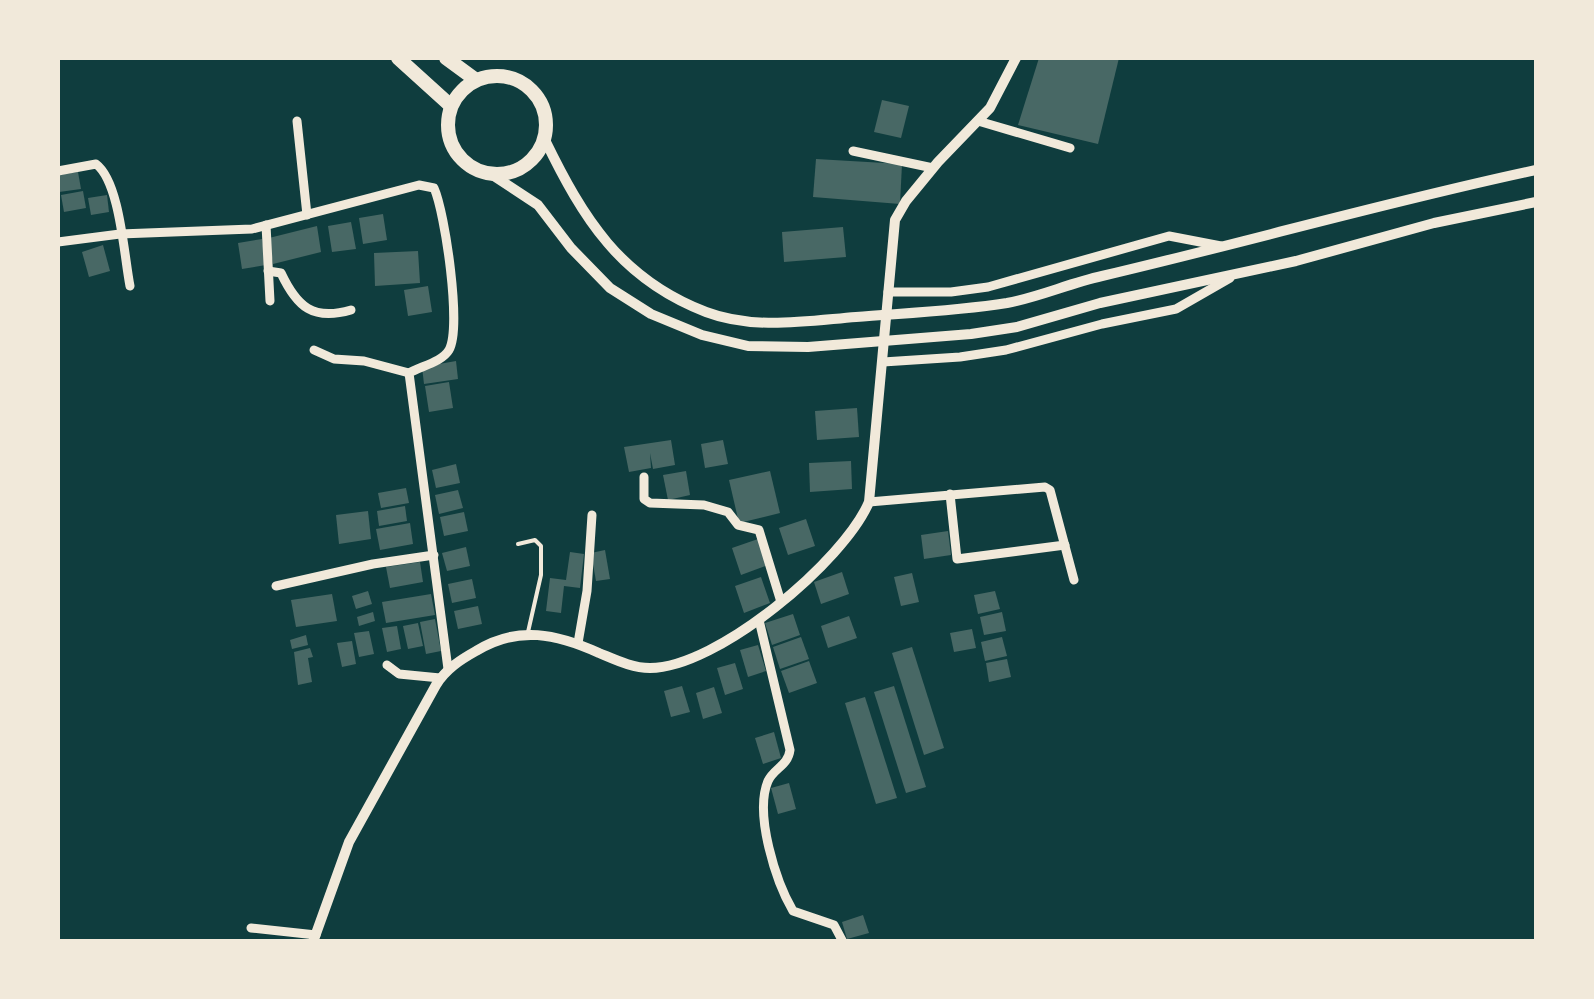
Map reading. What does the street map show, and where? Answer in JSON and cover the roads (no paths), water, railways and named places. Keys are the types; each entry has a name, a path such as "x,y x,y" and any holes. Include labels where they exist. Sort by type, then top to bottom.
{"main road":[{"path":"398,58 451,106"},
{"path":"446,58 476,80"},
{"path":"499,75 521,81 538,96 546,117 545,140 533,160 514,172 491,174 470,167 454,150 447,129 451,106 461,91 476,80 499,75"}],"street":[{"path":"251,928 314,938 349,842 444,673 495,640 528,632 578,643 621,662 657,668 680,662 759,620 816,574 844,544 869,502 895,220 933,168 990,108 1016,58"},
{"path":"296,121 306,214"},
{"path":"978,121 1070,148"},
{"path":"545,140 593,229 630,266 666,294 708,313 751,324 1012,302 1428,193 1536,170"},
{"path":"853,151 933,168"},
{"path":"58,171 89,164 100,167 114,197 130,286"},
{"path":"491,174 538,205 570,248 610,288 651,314 702,335 748,346 808,346 1018,328 1100,303 1232,276 1434,222 1536,202"},
{"path":"58,242 120,234 228,232 419,184 434,188 444,214 453,316 452,342 444,356 409,373 334,358 314,350"},
{"path":"266,225 270,300"},
{"path":"888,292 951,292 988,286 1168,236 1226,247"},
{"path":"268,271 280,273 292,294 311,311 328,316 351,310"},
{"path":"882,362 1006,350 1176,309 1232,276"},
{"path":"409,373 434,555 444,673"},
{"path":"644,476 644,500 650,503 704,505 728,512 738,525 758,530 781,602"},
{"path":"869,502 1045,486 1050,490 1074,580"},
{"path":"950,494 954,553 958,559 1065,544"},
{"path":"578,643 587,592 592,514"},
{"path":"276,586 434,555"},
{"path":"759,620 790,750 786,763 768,781 764,816 772,856 793,911 834,925 843,942"},
{"path":"387,664 398,674 444,673"}],"lane":[{"path":"518,544 535,540 541,546 541,575 528,632"}]}
